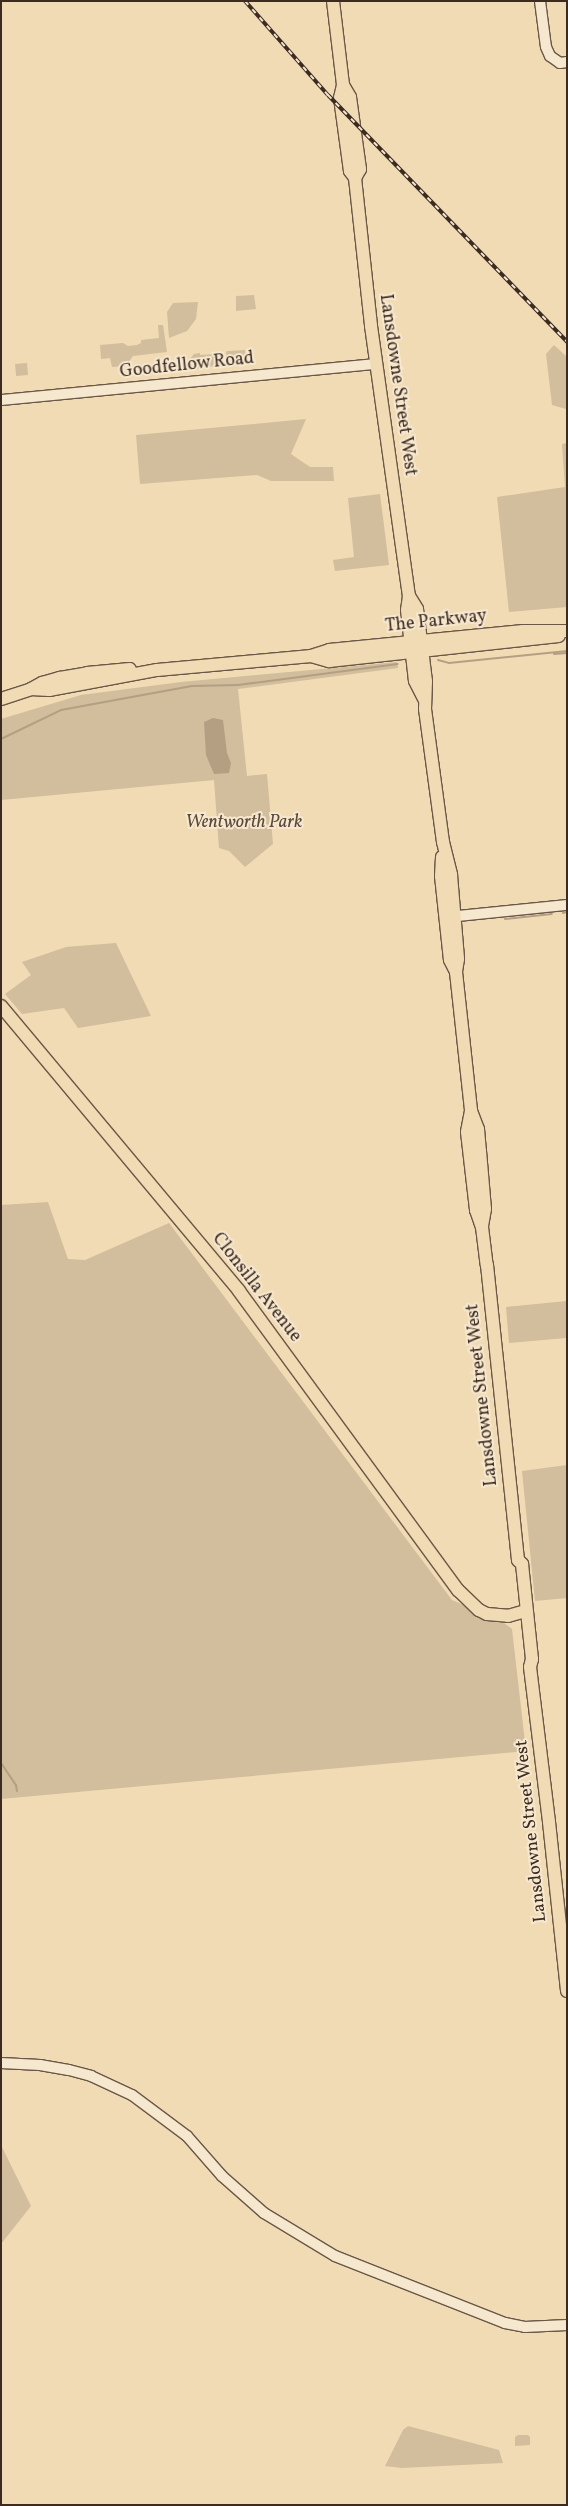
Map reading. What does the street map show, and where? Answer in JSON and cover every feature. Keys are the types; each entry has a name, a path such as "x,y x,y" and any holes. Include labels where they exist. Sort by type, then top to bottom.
{"main road":[{"name":"Lansdowne Street West","path":"333,1 343,85 350,98 360,169 355,178 376,364 409,596 417,609 416,646 426,681 424,699 443,842 450,875 450,917 458,959 456,972 471,1111 467,1132 476,1210 482,1227 518,1560 522,1564 522,1612 532,1659 530,1667 550,1822 567,1991"},
{"name":"The Parkway","path":"1,699 32,690 50,690 157,670 311,656 329,661 523,630 567,633"},
{"name":"Clonsilla Avenue","path":"1,1006 239,1291 453,1583 479,1610 497,1616 508,1616 522,1612"}],"street":[{"path":"540,1 546,47 550,56 563,62"},
{"name":"Goodfellow Road","path":"1,400 376,364"},
{"path":"450,917 567,905"},
{"path":"1,2063 40,2065 69,2070 91,2076 132,2094 187,2136 222,2176 264,2213 335,2256 505,2323 525,2327 567,2325"}],"green space":[{"path":"254,295 256,309 236,311 236,296"},
{"path":"198,302 196,319 187,331 169,338 167,312 173,303"},
{"path":"158,325 163,325 167,352 133,356 126,366 112,367 110,358 101,359 100,345 123,343 128,346 137,345 141,343 141,340 159,338"},
{"path":"554,345 567,357 566,409 552,405 546,354"},
{"path":"245,350 246,364 227,365 226,351"},
{"path":"200,353 200,355 214,354 215,366 195,369 190,365 190,359 194,354"},
{"path":"27,363 28,375 16,376 15,364"},
{"path":"306,419 291,454 310,467 333,467 334,481 271,481 257,475 140,484 136,435"},
{"path":"567,443 567,607 509,612 497,497 565,487 562,444"},
{"path":"380,494 389,565 335,571 333,560 354,557 348,498"},
{"name":"Wentworth Park","path":"397,662 398,668 238,689 247,776 267,774 273,844 245,867 229,851 219,848 214,780 1,800 1,719 81,695 181,682"},
{"path":"116,943 151,1016 78,1028 64,1008 22,1014 5,994 31,975 22,962 66,947"},
{"path":"48,1202 68,1259 85,1260 169,1223 452,1600 500,1620 512,1629 526,1751 1,1799 1,1205"},
{"path":"567,1301 567,1348 566,1338 509,1343 506,1307"},
{"path":"567,1465 567,1598 535,1601 522,1471"},
{"path":"1,2145 31,2206 1,2244"},
{"path":"408,2426 499,2450 503,2463 402,2468 385,2466 403,2430"},
{"path":"518,2435 528,2435 530,2437 530,2445 515,2446 515,2437"}],"shaded area":[{"path":"213,718 223,720 227,753 231,763 229,773 214,774 206,755 204,722"}],"waterway":[{"path":"438,660 449,663 567,651"},
{"path":"554,654 567,653"},
{"path":"1,739 61,710 192,686 238,685 398,664"},
{"path":"563,913 567,912"},
{"path":"505,919 552,914"},
{"path":"1,1763 16,1785 17,1791"}],"railway":[{"path":"245,1 328,95 567,342"}]}
